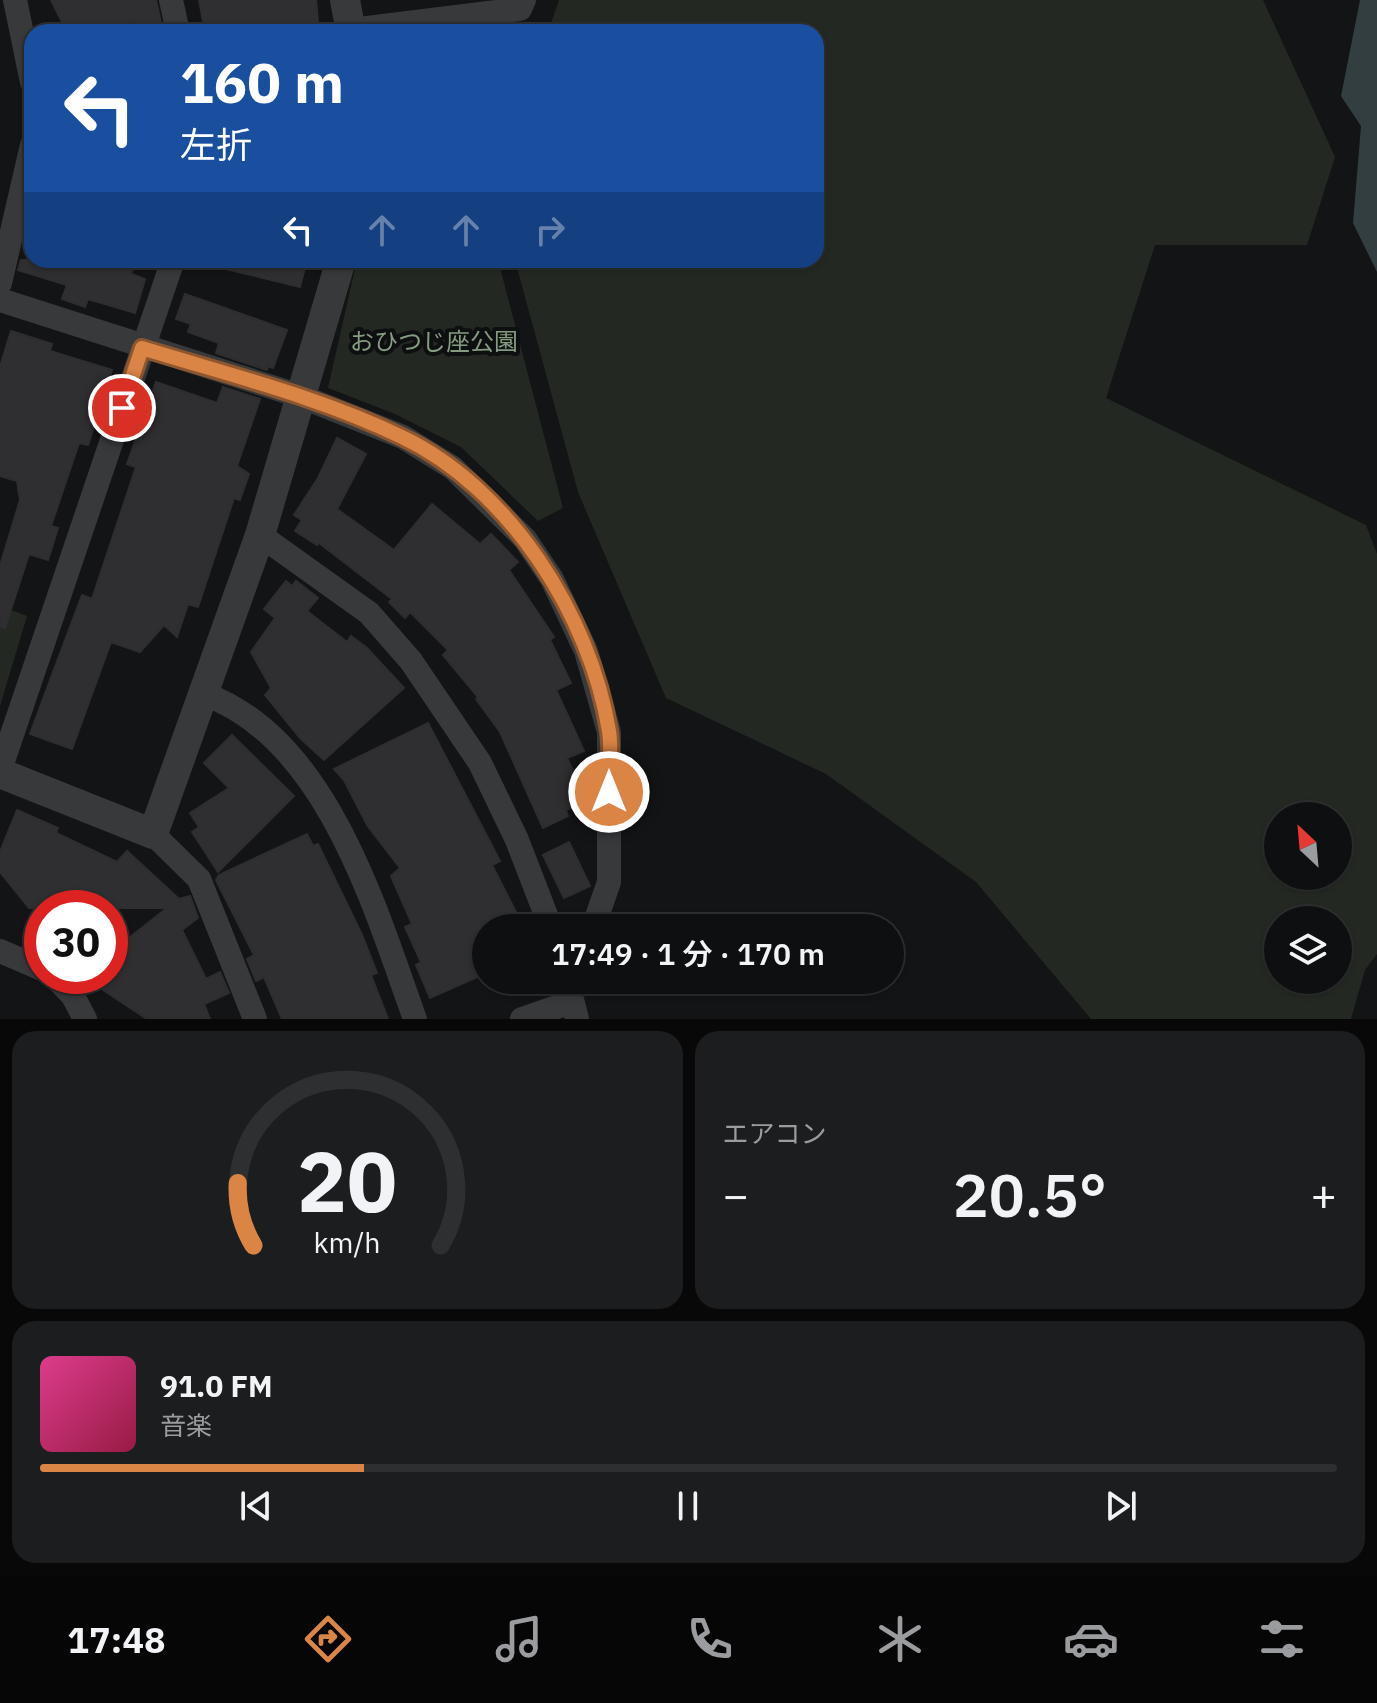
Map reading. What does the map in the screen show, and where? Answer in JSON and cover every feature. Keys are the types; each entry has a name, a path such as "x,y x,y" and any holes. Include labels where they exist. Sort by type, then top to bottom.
{"street":[{"path":"15,0 24,43"},
{"path":"171,0 176,24"},
{"path":"345,0 350,24"},
{"path":"394,24 521,3"},
{"path":"0,283 24,180"},
{"path":"170,268 0,772 153,834 199,879 255,1019"},
{"path":"153,834 260,535 339,268"},
{"path":"0,300 142,348 300,396 403,437 453,468 525,539 552,579 586,651 609,732 609,882 598,914"},
{"path":"260,535 369,613 411,661 480,763 517,840 546,914"},
{"path":"204,694 226,702 263,730 301,770 330,810 366,882 415,1019"},
{"path":"0,951 24,961"},
{"path":"71,994 85,1019"},
{"path":"522,1019 572,1000"}],"green space":[{"path":"559,0 1263,0 1335,157 1307,245 1155,245 1106,398 1366,525 1377,554 1377,954 1365,970 1351,1019 1091,1019 976,882 826,774 666,698 578,492 517,268 824,268 824,24 544,24 551,23"},
{"name":"おひつじ座公園","path":"355,268 500,268 563,508 538,521 461,447 395,414 328,388"},
{"path":"0,606 27,616 0,706"}],"shaded area":[{"path":"1360,0 1377,0 1377,272 1353,223 1361,126 1341,96"}],"building":[{"path":"51,0 156,0 161,24 135,24 135,20 123,24 63,24"},
{"path":"199,0 316,0 318,24 204,24"},
{"path":"21,260 24,260 24,268 122,268 145,279 135,313 88,299 85,307 62,299 67,285 18,270"},
{"path":"226,268 305,268 300,287"},
{"path":"185,294 287,330 273,368 268,366 267,370 216,353 219,343 188,332 191,324 176,319"},
{"path":"11,331 52,344 50,351 112,370 88,445 79,443 51,526 58,528 48,560 29,554 5,628 0,627 0,566 20,500 17,481 0,476 0,367"},
{"path":"156,382 217,403 223,387 260,399 237,466 249,474 240,500 234,498 198,607 188,604 177,637 164,625 140,652 111,642 72,749 30,734 82,595 92,599 136,467 127,464"},
{"path":"337,438 366,454 337,509 394,550 432,504 480,544 491,534 518,562 509,570 554,637 550,640 571,683 556,690 584,751 567,758 587,800 566,810 568,816 543,828 500,732 476,699 478,697 443,655 448,650 410,612 405,618 389,602 392,599 319,543 317,545 295,531 302,520 294,515 318,478"},
{"path":"286,581 292,586 296,581 318,598 307,611 347,642 351,636 367,648 404,688 324,760 300,738 265,695 271,688 251,652 275,618 264,609"},
{"path":"428,723 500,861 492,865 517,914 472,914 472,979 430,998 416,965 421,962 405,927 412,924 391,876 400,868 367,825 344,780 334,769"},
{"path":"232,735 294,796 218,872 192,832 199,827 190,813 229,788 204,763"},
{"path":"17,810 58,828 56,833 117,862 127,851 179,899 190,896 198,918 182,930 206,979 220,972 229,993 204,1004 210,1019 147,1019 109,994 128,994 128,939 167,908 128,908 128,890 24,890 24,902 0,872 0,852"},
{"path":"307,834 313,846 318,844 362,935 377,973 371,975 388,1019 282,1019 264,977 256,981 247,959 254,955 216,880 219,875"},
{"path":"569,842 590,886 564,898 543,855"}],"route":[{"path":"122,408 142,348 300,396 403,437 453,468 525,539 552,579 586,651 609,732 609,792"}]}
